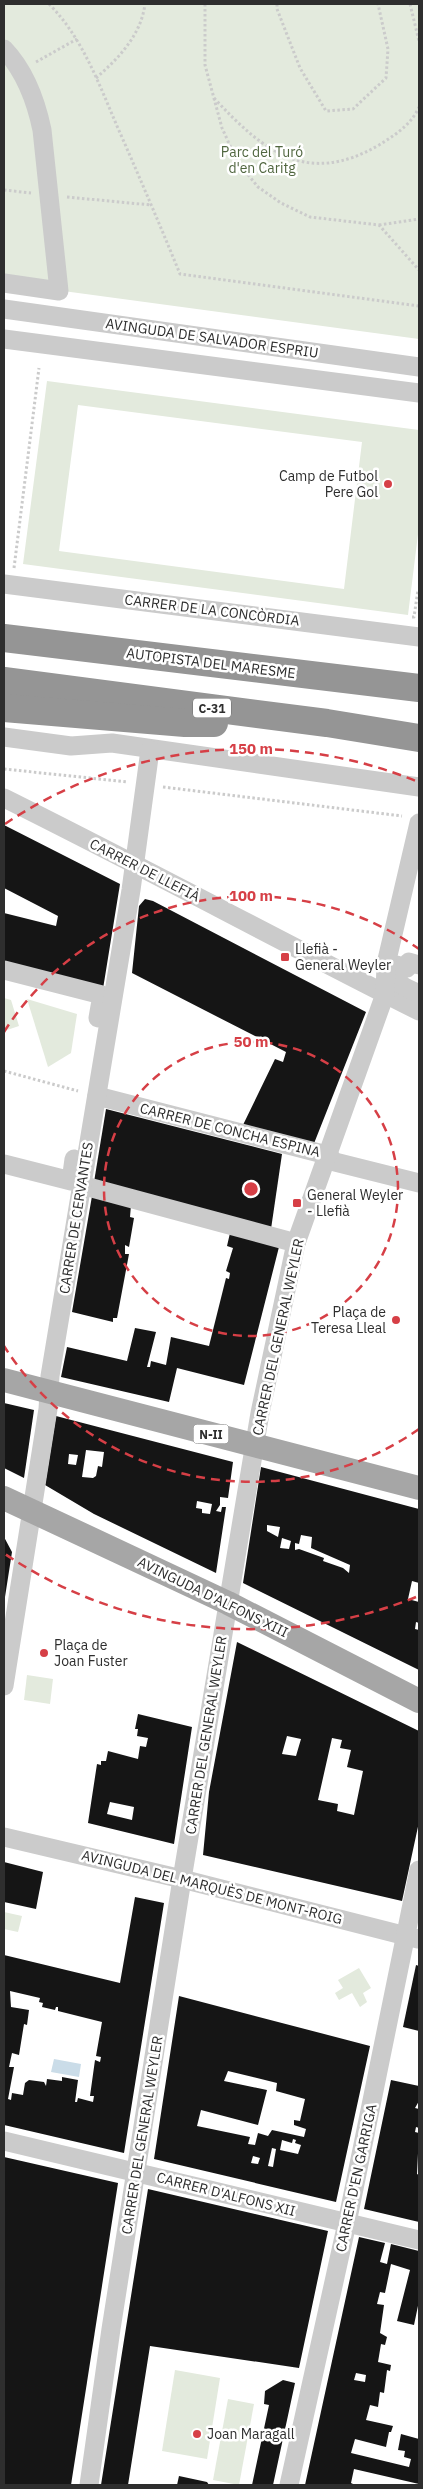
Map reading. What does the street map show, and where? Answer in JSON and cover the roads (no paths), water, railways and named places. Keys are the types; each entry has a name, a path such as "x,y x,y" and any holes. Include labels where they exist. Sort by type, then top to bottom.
{"highway":[{"name":"AUTOPISTA DEL MARESME","path":"4,638 419,688"},
{"name":"C-31","path":"4,681 327,723 419,738"},
{"path":"4,708 186,723 327,723"}],"main road":[{"name":"N-II","path":"4,1380 419,1488"},
{"name":"AVINGUDA D'ALFONS XIII","path":"4,1498 228,1603 419,1701"}],"street":[{"path":"4,49 20,71 37,108 49,195 59,291 4,283"},
{"name":"AVINGUDA DE SALVADOR ESPRIU","path":"4,309 419,367"},
{"name":"AVINGUDA DE SALVADOR ESPRIU","path":"4,339 419,392"},
{"name":"CARRER DE LA CONCÒRDIA","path":"4,584 419,637"},
{"path":"4,736 71,746 112,743 150,750 419,787"},
{"name":"CARRER DE CERVANTES","path":"4,1686 8,1637 49,1393 81,1184 91,1095 134,863 150,750"},
{"name":"CARRER DE LLEFIÀ","path":"4,798 134,863 289,946 419,1011"},
{"name":"CARRER DEL GENERAL WEYLER","path":"89,2485 182,1879 255,1445 296,1243 386,994 386,964 412,820"},
{"path":"419,871 415,889 419,891"},
{"path":"419,965 409,962 407,968 396,965 394,974 397,982 419,994"},
{"path":"4,970 102,995 91,1095 71,1181 4,1164"},
{"name":"CARRER DE CONCHA ESPINA","path":"91,1095 327,1155 336,1162 419,1183"},
{"path":"81,1184 296,1243"},
{"name":"AVINGUDA DEL MARQUÈS DE MONT-ROIG","path":"4,1837 182,1879 413,1938"},
{"name":"CARRER D'EN GARRIGA","path":"289,2485 413,1938 419,1870"},
{"name":"CARRER D'ALFONS XII","path":"4,2141 419,2240"}],"water":[{"path":"54,2059 81,2064 79,2077 51,2072"}],"place":[{"name":"Camp de Futbol Pere Gol","path":"388,484"},
{"name":"Llefià - General Weyler","path":"285,957"},
{"name":"General Weyler - Llefià","path":"297,1203"},
{"name":"Plaça de Teresa Lleal","path":"396,1320"},
{"name":"Plaça de Joan Fuster","path":"44,1653"},
{"name":"Joan Maragall","path":"197,2434"}],"park label":[{"name":"Parc del Turó d'en Caritg","path":"262,160"}]}
